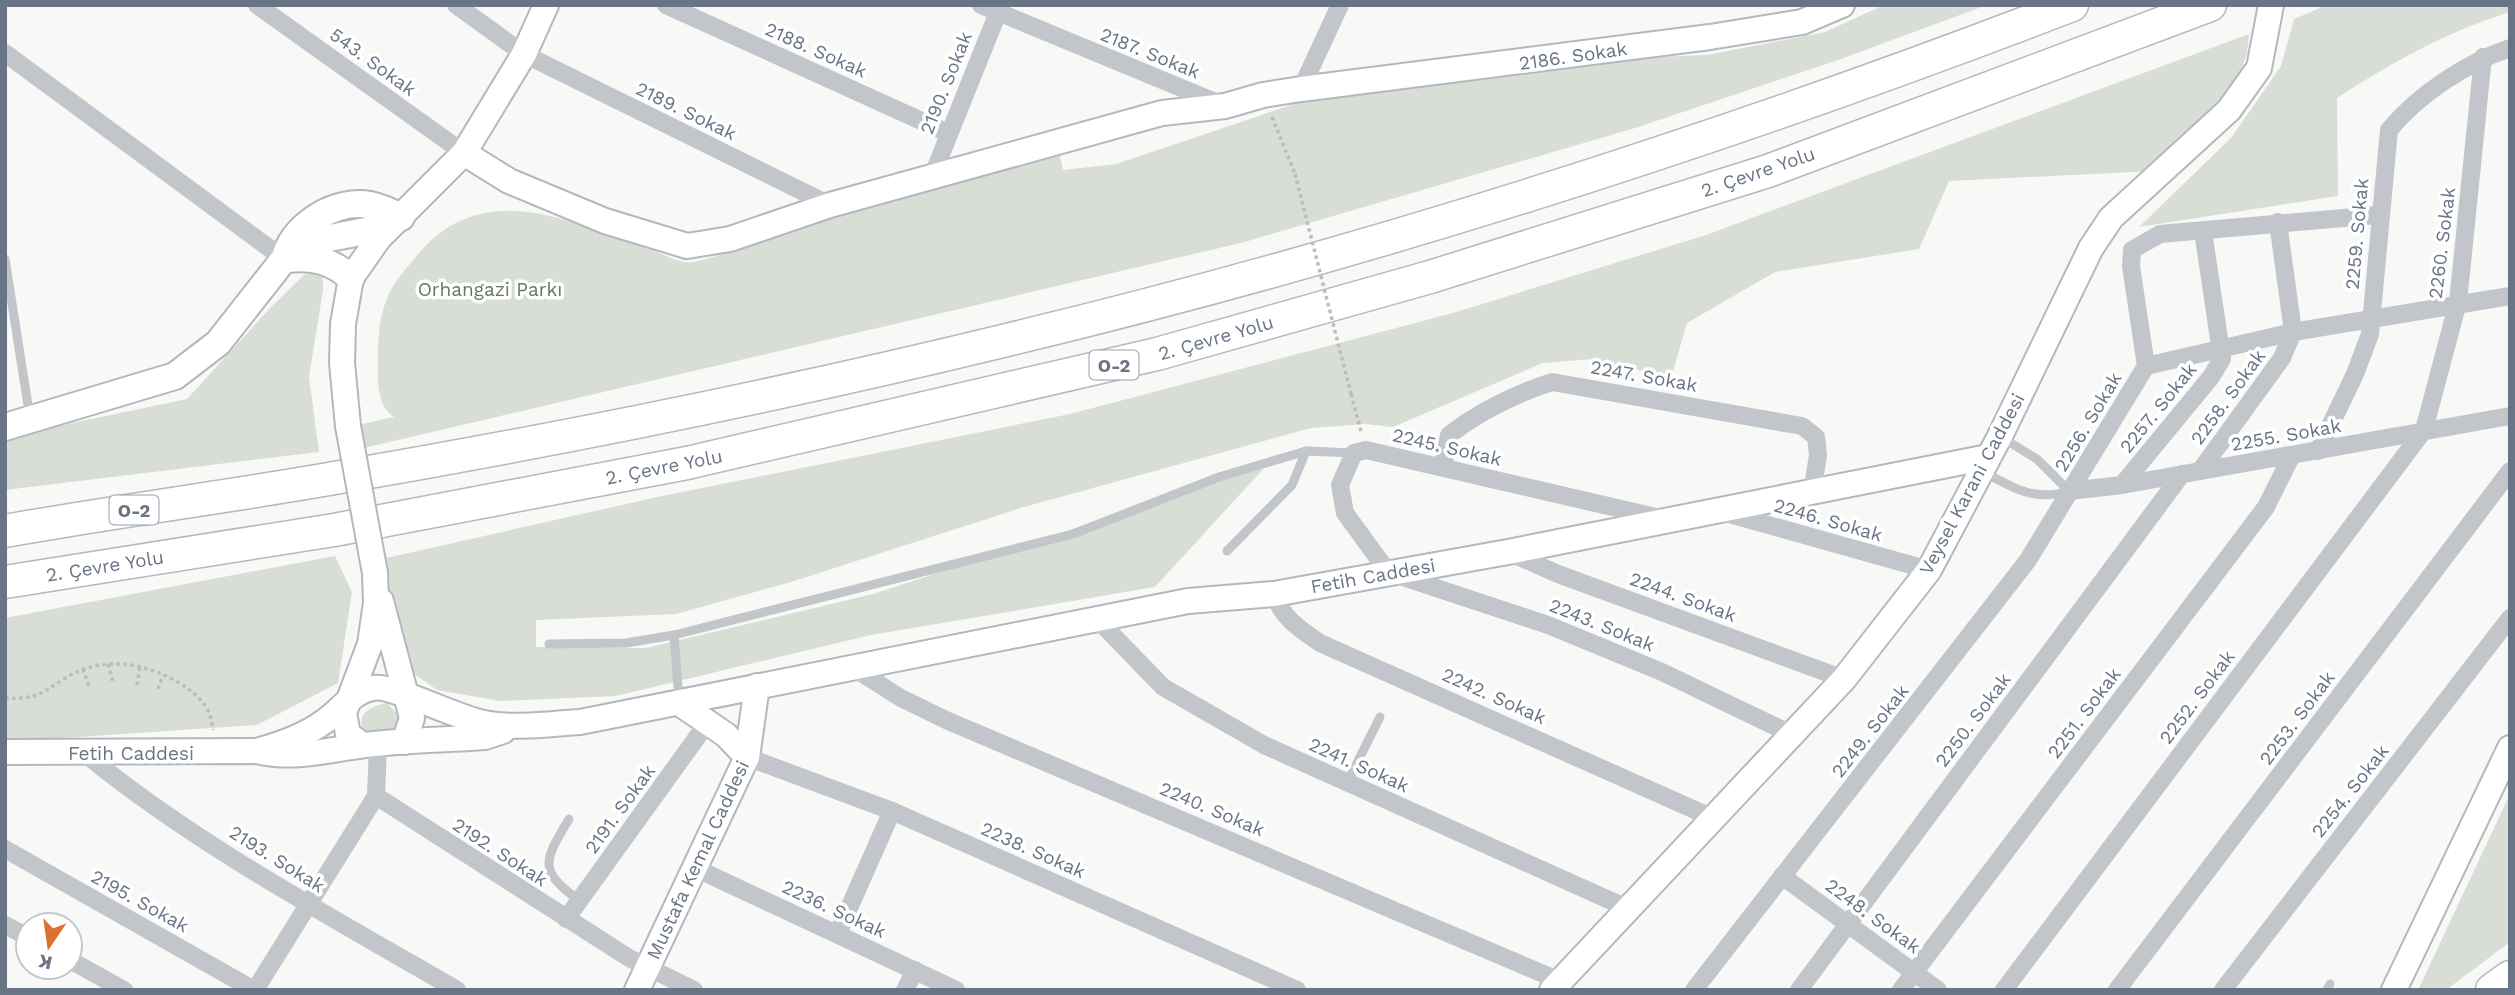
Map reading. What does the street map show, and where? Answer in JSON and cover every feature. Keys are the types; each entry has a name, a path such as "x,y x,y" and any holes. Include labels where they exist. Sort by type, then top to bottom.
{"highway":[{"name":"O-2","path":"5,531 321,480 538,441 1022,337 1410,233 1661,154 1943,55 2072,5"},
{"name":"2. Çevre Yolu","path":"5,582 334,530 674,465 1157,354 1430,277 1768,171 2199,10"},
{"path":"2492,990 2510,976"}],"main road":[{"path":"404,741 412,718 375,573 348,426 342,363 343,324 351,278 379,238 464,153 524,54 546,5"},
{"name":"2186. Sokak","path":"464,153 509,181 605,221 687,246 730,239 830,205 1162,113 1225,106 1263,95 1301,89 1710,37 1802,22 1842,5"},
{"name":"Veysel Karani Caddesi","path":"1556,986 1844,679 1929,570 2091,248 2111,218 2229,110 2259,68 2271,5"},
{"path":"5,427 175,376 218,343 284,260 324,239 366,231 401,217"},
{"path":"284,260 306,257 324,261 338,266 351,278"},
{"name":"Fetih Caddesi","path":"517,727 580,722 1099,621 1188,601 1274,594 1508,552 1989,454"},
{"path":"370,745 348,734 344,713 361,674 370,644 376,603 375,573"},
{"name":"Mustafa Kemal Caddesi","path":"642,979 747,757 757,686"},
{"path":"257,751 302,735 360,692 374,687 389,688 454,716 517,727"},
{"path":"679,703 726,735 747,757"},
{"path":"257,751 277,756 307,756 404,741 485,737 517,727"},
{"path":"2394,990 2510,748"},
{"name":"Fetih Caddesi","path":"5,752 257,751"}],"street":[{"name":"543. Sokak","path":"257,5 464,153"},
{"name":"2189. Sokak","path":"456,5 524,54 830,205"},
{"name":"2188. Sokak","path":"666,5 948,133"},
{"path":"1301,89 1340,5"},
{"name":"2190. Sokak","path":"932,177 993,8"},
{"name":"2187. Sokak","path":"993,8 1225,106"},
{"name":"2259. Sokak","path":"2318,450 2355,374 2370,334 2378,215 2389,130 2404,112 2483,57 2510,48"},
{"path":"5,53 284,260"},
{"name":"2260. Sokak","path":"2424,430 2458,302 2483,57"},
{"path":"2222,349 2203,231 2278,222 2378,215"},
{"path":"2278,222 2293,332"},
{"name":"2256. Sokak","path":"2070,491 2146,366 2131,266 2132,250 2160,234 2203,231"},
{"path":"2146,366 2293,332 2458,302 2510,296"},
{"name":"2258. Sokak","path":"2191,473 2282,358 2293,332"},
{"name":"2257. Sokak","path":"2122,485 2211,377 2222,359 2222,349"},
{"name":"2247. Sokak","path":"1443,467 1449,435 1467,421 1516,394 1552,382 1802,426 1816,437 1818,456 1812,492"},
{"name":"2255. Sokak","path":"2070,491 2122,485 2510,416"},
{"name":"2252. Sokak","path":"2004,990 2424,430"},
{"path":"1360,451 1340,485 1345,513 1388,572"},
{"name":"2245. Sokak","path":"1360,451 1443,467 1663,519"},
{"name":"2251. Sokak","path":"1901,990 2266,507 2292,455"},
{"name":"2253. Sokak","path":"2117,990 2510,471"},
{"name":"2250. Sokak","path":"1798,990 2191,473"},
{"name":"2249. Sokak","path":"1694,990 2028,560 2070,491"},
{"name":"2246. Sokak","path":"1715,510 1929,570"},
{"name":"2244. Sokak","path":"1508,552 1558,574 1844,679"},
{"name":"2243. Sokak","path":"1388,572 1548,625 1662,673 1793,735"},
{"name":"2242. Sokak","path":"1274,594 1279,608 1292,623 1320,643 1713,818"},
{"name":"2254. Sokak","path":"2223,990 2510,618"},
{"name":"2241. Sokak","path":"1099,621 1163,687 1264,745 1627,908"},
{"name":"2240. Sokak","path":"852,667 901,698 946,720 1556,986"},
{"name":"2191. Sokak","path":"566,919 708,722"},
{"path":"254,990 376,796 370,745"},
{"name":"2193. Sokak","path":"83,752 125,787 307,903 457,990"},
{"name":"2238. Sokak","path":"747,757 892,811 1297,990"},
{"name":"2192. Sokak","path":"376,796 566,919 642,979 694,990"},
{"path":"838,933 892,811"},
{"name":"2195. Sokak","path":"5,849 254,990"},
{"name":"2236. Sokak","path":"693,867 956,990"},
{"name":"2248. Sokak","path":"1782,876 1938,990"},
{"path":"905,990 915,970"},
{"path":"96,983 124,990"}],"lane":[{"path":"5,259 31,420"},
{"path":"549,644 626,643 674,635 1073,534 1219,477 1306,452 1360,451"},
{"path":"1227,551 1292,485 1306,452"},
{"path":"1989,454 2038,459 2070,491 2049,498 2012,488 1989,454"},
{"path":"674,635 679,703"},
{"path":"1347,783 1380,717"},
{"path":"569,819 547,855 548,872 559,886 580,901"}],"path":[{"path":"1263,95 1295,174 1352,394 1360,451"},
{"path":"108,664 113,681"},
{"path":"5,698 25,699 43,695 64,678 83,669 108,664 140,666 163,674 197,695 208,709 212,721 215,753"},
{"path":"137,685 140,666"},
{"path":"83,669 89,686"},
{"path":"158,690 163,674"}],"green space":[{"name":"Orhangazi Parkı","path":"1884,5 1987,5 1841,59 1635,128 1241,243 364,448 362,424 394,417 383,404 378,377 379,332 388,295 420,252 445,229 472,216 501,211 530,212 560,218 678,260 694,262 883,202 1060,156 1063,170 1116,164 1297,103 1442,78 1630,58 1707,55 1825,32"},
{"path":"2327,5 2510,5 2510,12 2420,49 2337,98 2338,196 2139,227 2231,138 2281,66 2294,19"},
{"path":"2249,34 2247,54 2235,86 2153,171 1949,181 1919,249 1775,272 1687,323 1671,378 1593,359 1543,363 1393,427 1365,424 1311,428 1024,507 791,582 676,614 536,620 536,647 646,648 873,594 1266,466 1155,587 871,635 616,696 500,701 437,690 407,669 390,604 386,558 662,496 1070,414 1453,313 1706,235"},
{"path":"323,270 323,290 309,377 319,452 5,490 5,437 187,399 304,275"},
{"path":"335,556 352,592 338,683 257,725 5,742 5,618"},
{"path":"387,703 398,715 397,724 387,735 366,736 361,723 364,714"},
{"path":"2510,794 2510,942 2446,990 2418,990"}]}
